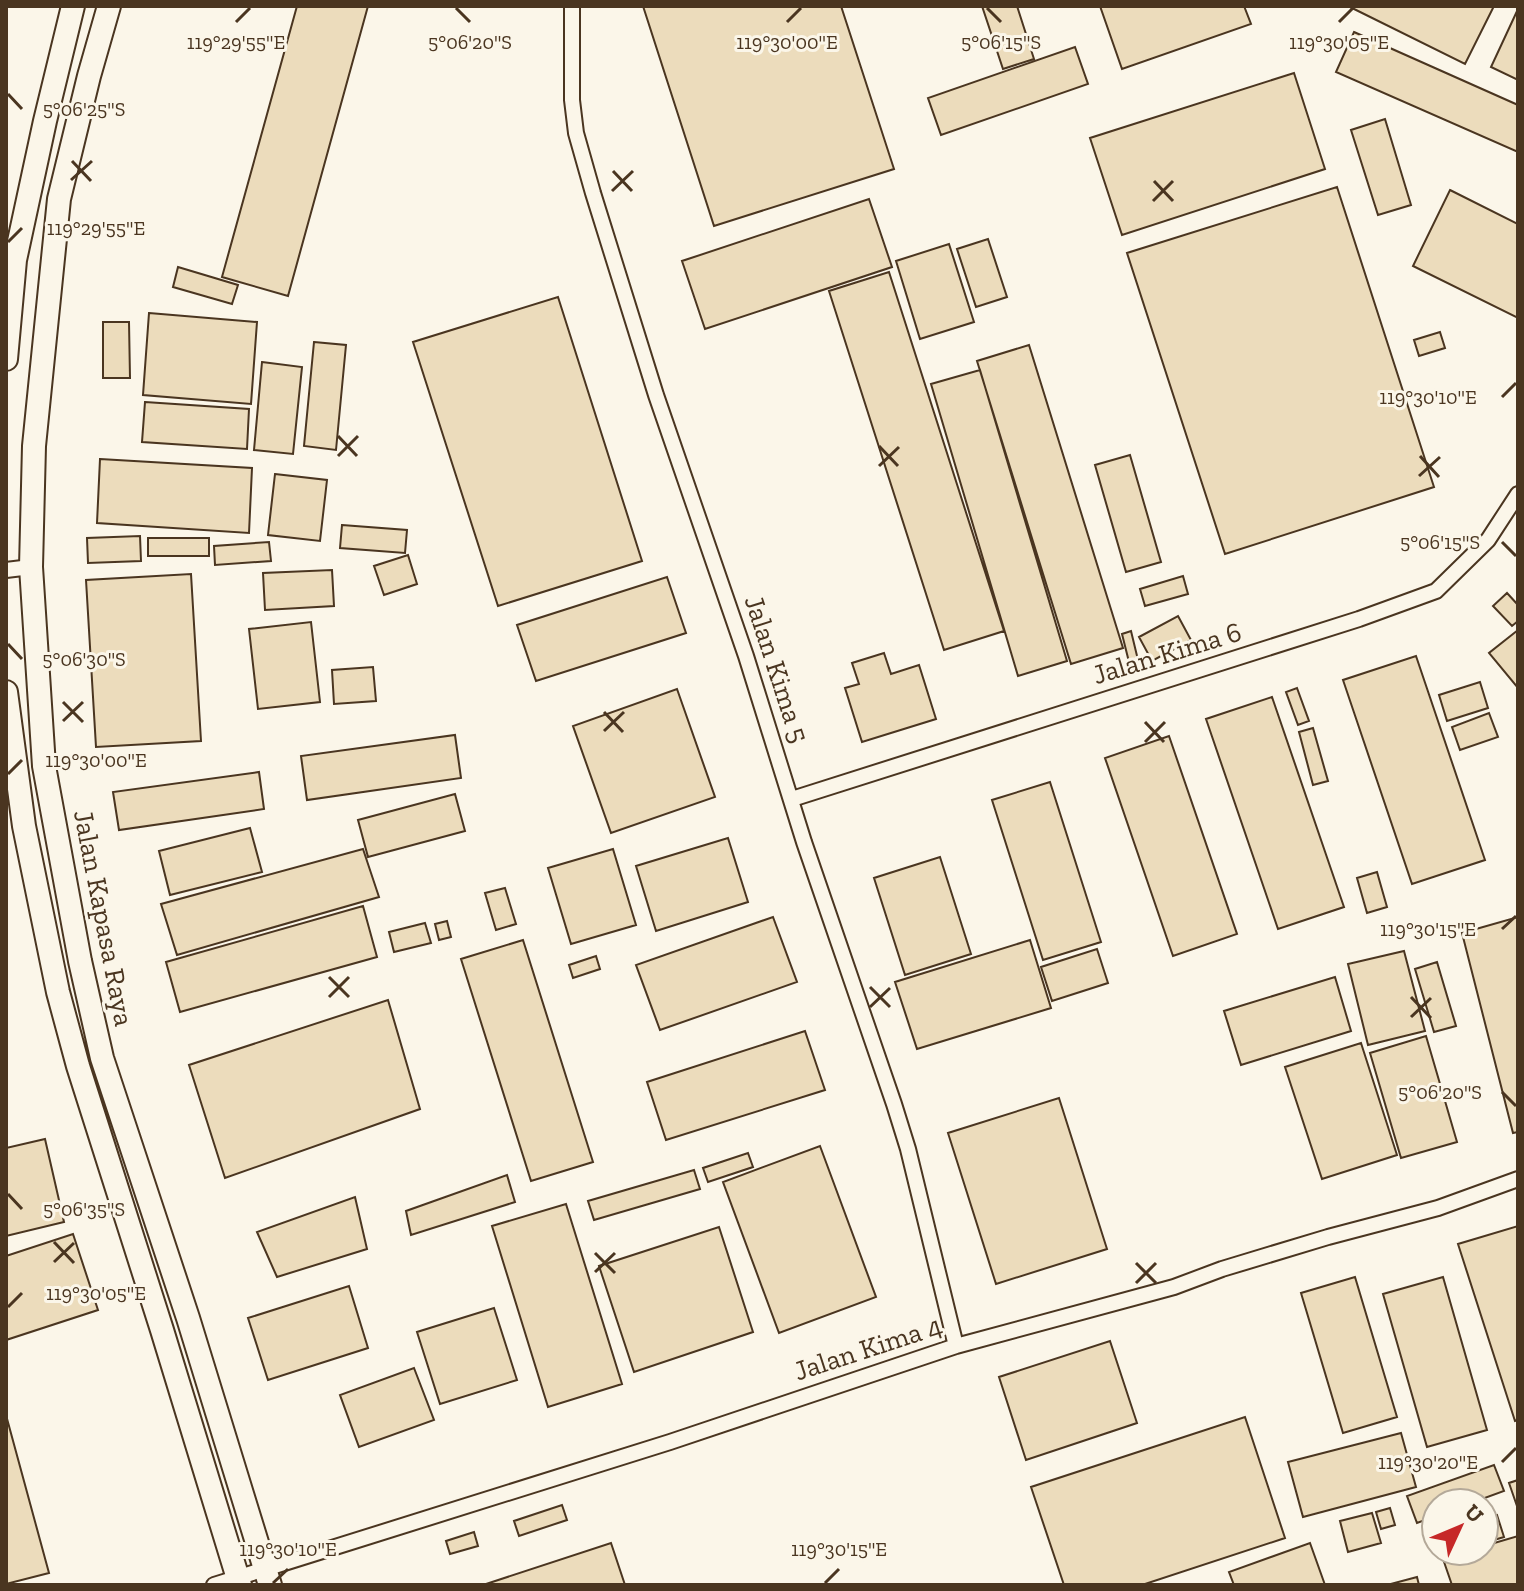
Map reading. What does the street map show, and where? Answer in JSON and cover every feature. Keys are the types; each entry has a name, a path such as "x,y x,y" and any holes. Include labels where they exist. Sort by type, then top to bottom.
{"main road":[{"path":"6,359 15,260 73,6"},
{"name":"Jalan Kapasa Raya","path":"109,6 59,199 34,446 31,567 44,766 80,961 102,1058 188,1318 268,1578"},
{"path":"6,692 24,826 58,992 78,1066 239,1582"}],"street":[{"name":"Jalan Kima 5","path":"572,6 572,100 576,133 593,193 656,395 723,585 804,842 908,1149 956,1346"},
{"name":"Jalan Kima 6","path":"792,799 1359,619 1436,591 1488,540 1518,494"},
{"path":"6,570 31,567"},
{"name":"Jalan Kima 4","path":"214,1585 268,1578 510,1490 670,1442 956,1346 1174,1287 1282,1251 1438,1208 1518,1179"}],"building":[{"path":"297,6 368,6 288,296 222,277"},
{"path":"643,6 841,6 894,169 714,226"},
{"path":"982,6 1017,6 1034,59 1003,69"},
{"path":"1100,6 1244,6 1251,24 1122,69"},
{"path":"1348,6 1494,6 1465,64"},
{"path":"1518,9 1518,80 1491,67"},
{"path":"1354,32 1518,105 1518,152 1336,72"},
{"path":"1075,47 1088,84 941,135 928,98"},
{"path":"1294,73 1325,169 1122,235 1090,138"},
{"path":"1385,119 1411,205 1378,215 1351,130"},
{"path":"1337,187 1434,487 1225,554 1127,253"},
{"path":"1450,190 1518,224 1518,318 1413,266"},
{"path":"869,199 892,267 705,329 682,261"},
{"path":"988,239 1007,297 976,307 957,249"},
{"path":"949,244 974,322 920,339 896,261"},
{"path":"178,267 238,285 232,304 173,287"},
{"path":"889,272 1004,631 944,650 829,291"},
{"path":"558,297 642,561 498,606 413,342"},
{"path":"149,313 257,322 251,404 143,395"},
{"path":"103,322 129,322 130,378 103,378"},
{"path":"1440,332 1445,348 1419,356 1414,340"},
{"path":"314,342 346,345 336,450 304,446"},
{"path":"1029,345 1123,648 1071,664 977,361"},
{"path":"262,362 302,367 293,454 254,450"},
{"path":"980,370 1067,661 1018,676 931,384"},
{"path":"145,402 249,409 247,449 142,442"},
{"path":"1130,455 1161,562 1126,572 1095,465"},
{"path":"100,459 252,468 249,533 97,523"},
{"path":"275,474 327,480 320,541 268,535"},
{"path":"342,525 407,530 405,553 340,548"},
{"path":"140,536 141,561 88,563 87,538"},
{"path":"148,538 209,538 209,556 148,556"},
{"path":"269,542 271,561 215,565 214,546"},
{"path":"408,555 417,584 384,595 374,566"},
{"path":"332,570 334,606 265,610 263,573"},
{"path":"191,574 201,741 96,747 86,580"},
{"path":"1183,576 1188,594 1145,606 1140,589"},
{"path":"667,577 686,633 536,681 517,625"},
{"path":"1507,593 1518,605 1518,621 1512,626 1493,606"},
{"path":"1178,616 1191,640 1152,661 1139,637"},
{"path":"311,622 320,702 258,709 249,629"},
{"path":"1518,630 1518,688 1489,653"},
{"path":"1131,631 1138,660 1129,662 1122,634"},
{"path":"884,653 891,674 919,665 936,719 862,742 845,688 859,684 852,663"},
{"path":"1416,656 1485,860 1412,884 1343,680"},
{"path":"373,667 376,701 334,704 332,670"},
{"path":"1480,682 1488,708 1447,721 1439,695"},
{"path":"1297,688 1309,721 1298,725 1286,692"},
{"path":"677,689 715,797 611,833 573,726"},
{"path":"1272,697 1344,907 1278,929 1206,719"},
{"path":"1489,713 1498,737 1460,750 1452,727"},
{"path":"1313,728 1328,781 1313,785 1299,732"},
{"path":"455,735 461,778 307,800 301,756"},
{"path":"1169,736 1237,934 1173,956 1105,758"},
{"path":"259,772 264,809 119,830 113,792"},
{"path":"1050,782 1101,942 1043,960 992,800"},
{"path":"455,794 465,831 368,857 358,820"},
{"path":"250,828 262,872 170,895 159,851"},
{"path":"728,838 748,902 656,931 636,866"},
{"path":"363,849 379,897 177,955 161,904"},
{"path":"613,849 636,925 571,944 548,868"},
{"path":"940,857 971,954 905,975 874,878"},
{"path":"1377,872 1387,907 1367,913 1357,878"},
{"path":"505,888 516,924 496,930 485,893"},
{"path":"363,906 377,957 180,1012 166,962"},
{"path":"773,917 797,982 660,1030 636,965"},
{"path":"1518,917 1518,1132 1513,1133 1462,933"},
{"path":"447,921 451,937 439,940 435,924"},
{"path":"425,923 431,943 394,952 389,932"},
{"path":"523,940 593,1162 531,1181 461,959"},
{"path":"1030,940 1051,1008 917,1049 895,982"},
{"path":"1097,949 1108,983 1052,1001 1041,967"},
{"path":"1404,951 1425,1031 1368,1045 1348,964"},
{"path":"596,956 600,969 573,978 569,965"},
{"path":"1437,962 1456,1026 1434,1032 1415,969"},
{"path":"1335,977 1351,1031 1241,1065 1224,1011"},
{"path":"388,1000 420,1109 225,1178 189,1065"},
{"path":"805,1031 825,1090 666,1140 647,1082"},
{"path":"1426,1036 1457,1142 1401,1158 1370,1053"},
{"path":"1361,1043 1397,1155 1322,1179 1285,1067"},
{"path":"1059,1098 1107,1249 996,1284 948,1133"},
{"path":"45,1139 64,1222 6,1236 6,1148"},
{"path":"820,1146 876,1297 779,1333 723,1182"},
{"path":"748,1153 753,1167 708,1182 703,1168"},
{"path":"694,1170 700,1189 594,1220 588,1201"},
{"path":"507,1175 515,1202 411,1235 406,1211"},
{"path":"355,1197 367,1249 277,1277 257,1232"},
{"path":"566,1204 622,1384 548,1407 492,1226"},
{"path":"1518,1226 1518,1420 1515,1421 1458,1244"},
{"path":"719,1227 753,1332 634,1372 599,1266"},
{"path":"73,1234 98,1310 6,1340 6,1256"},
{"path":"1355,1277 1397,1417 1343,1433 1301,1293"},
{"path":"1443,1277 1487,1430 1427,1447 1383,1294"},
{"path":"349,1286 368,1348 268,1380 248,1318"},
{"path":"494,1308 517,1380 440,1404 417,1332"},
{"path":"1110,1341 1137,1423 1026,1460 999,1377"},
{"path":"414,1368 434,1420 359,1447 340,1395"},
{"path":"6,1415 49,1573 6,1584"},
{"path":"1245,1417 1285,1538 1142,1585 1064,1585 1031,1487"},
{"path":"1401,1433 1416,1487 1303,1517 1288,1462"},
{"path":"1494,1465 1504,1491 1500,1492 1500,1487 1432,1487"},
{"path":"1518,1480 1518,1509 1509,1483"},
{"path":"1420,1491 1420,1522 1417,1523 1407,1496"},
{"path":"562,1505 567,1520 519,1536 514,1521"},
{"path":"1390,1508 1395,1525 1381,1529 1376,1512"},
{"path":"1372,1513 1381,1543 1348,1552 1340,1521"},
{"path":"474,1532 478,1546 450,1554 446,1541"},
{"path":"1518,1536 1518,1585 1452,1585 1446,1567 1500,1567 1500,1541"},
{"path":"611,1543 625,1585 483,1585"},
{"path":"1310,1543 1325,1585 1234,1585 1229,1572"},
{"path":"1417,1577 1419,1585 1387,1585"}]}
